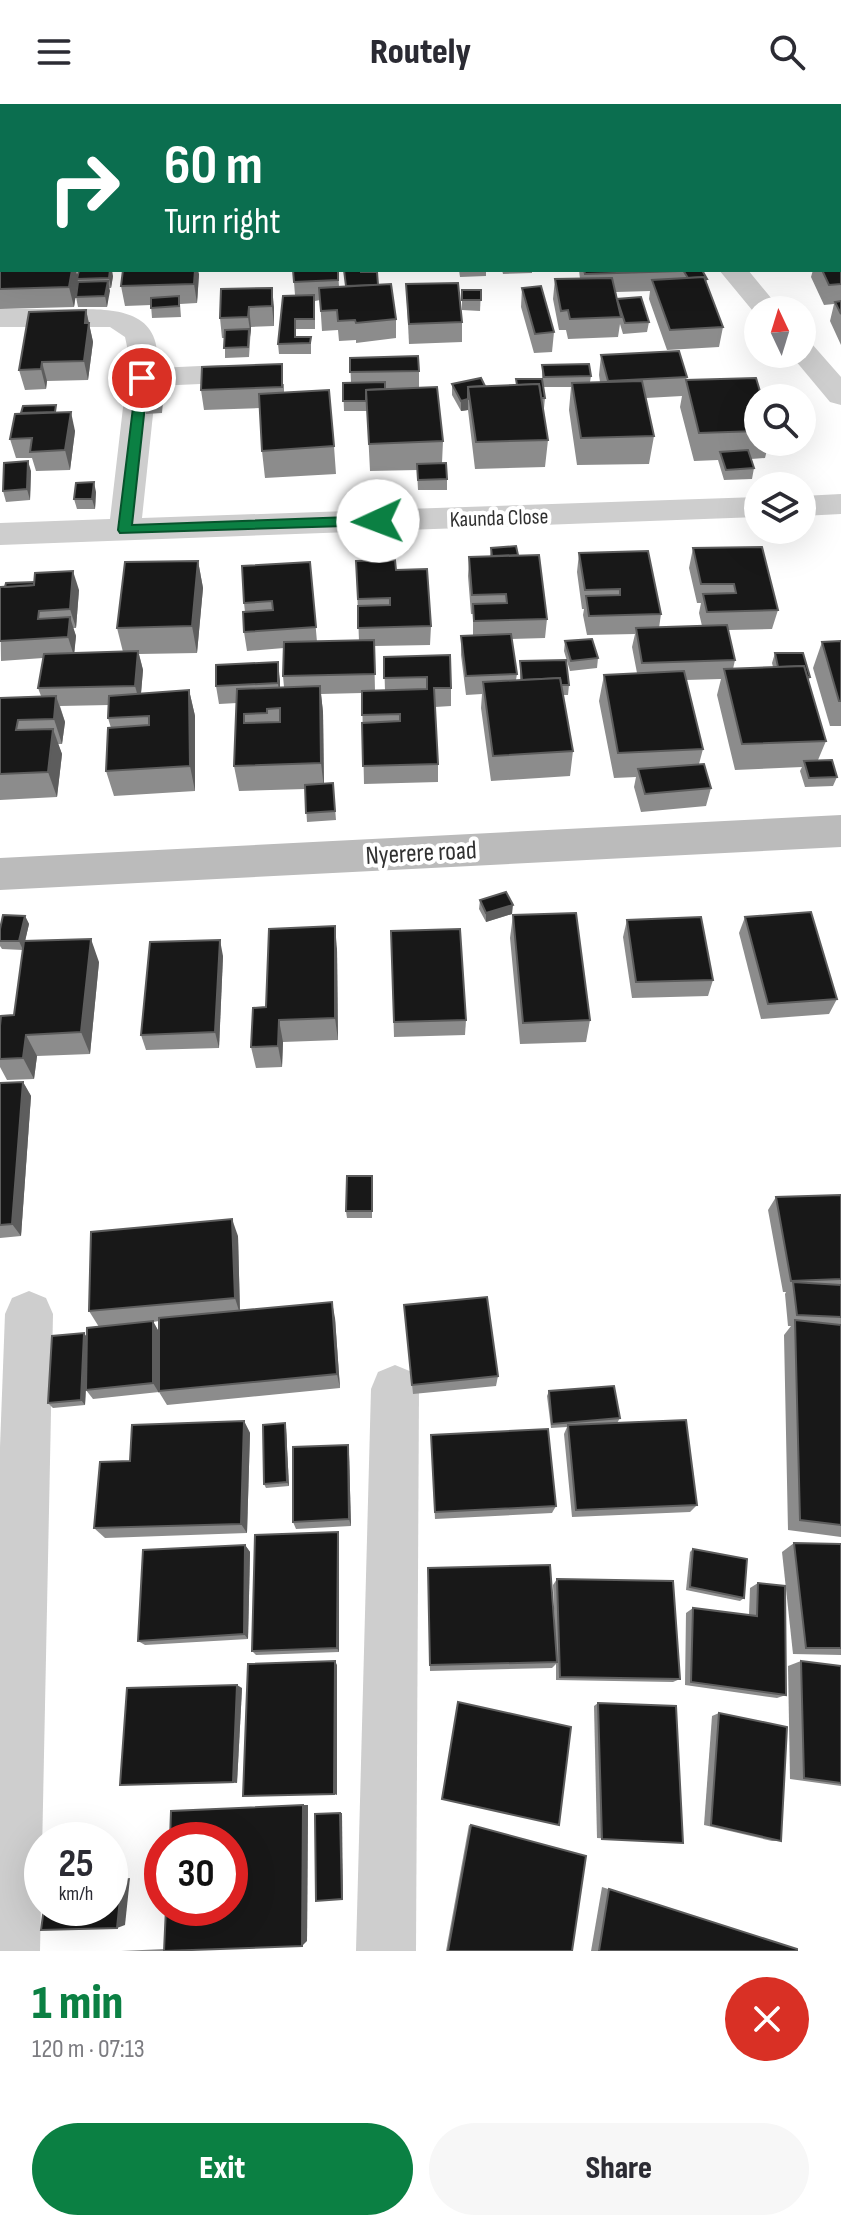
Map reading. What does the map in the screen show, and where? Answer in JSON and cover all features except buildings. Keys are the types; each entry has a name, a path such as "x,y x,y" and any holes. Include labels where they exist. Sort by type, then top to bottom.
{"street":[{"path":"735,272 755,296"},
{"path":"0,318 116,318 138,333 144,356 125,530"},
{"path":"816,367 841,396"},
{"path":"142,378 222,374"},
{"path":"816,505 841,504"},
{"name":"Kaunda Close","path":"0,534 744,508"},
{"name":"Nyerere road","path":"0,874 841,831"},
{"path":"10,1951 29,1314"},
{"path":"386,1951 395,1389"}],"route":[{"path":"142,378 125,530 378,521"}]}
